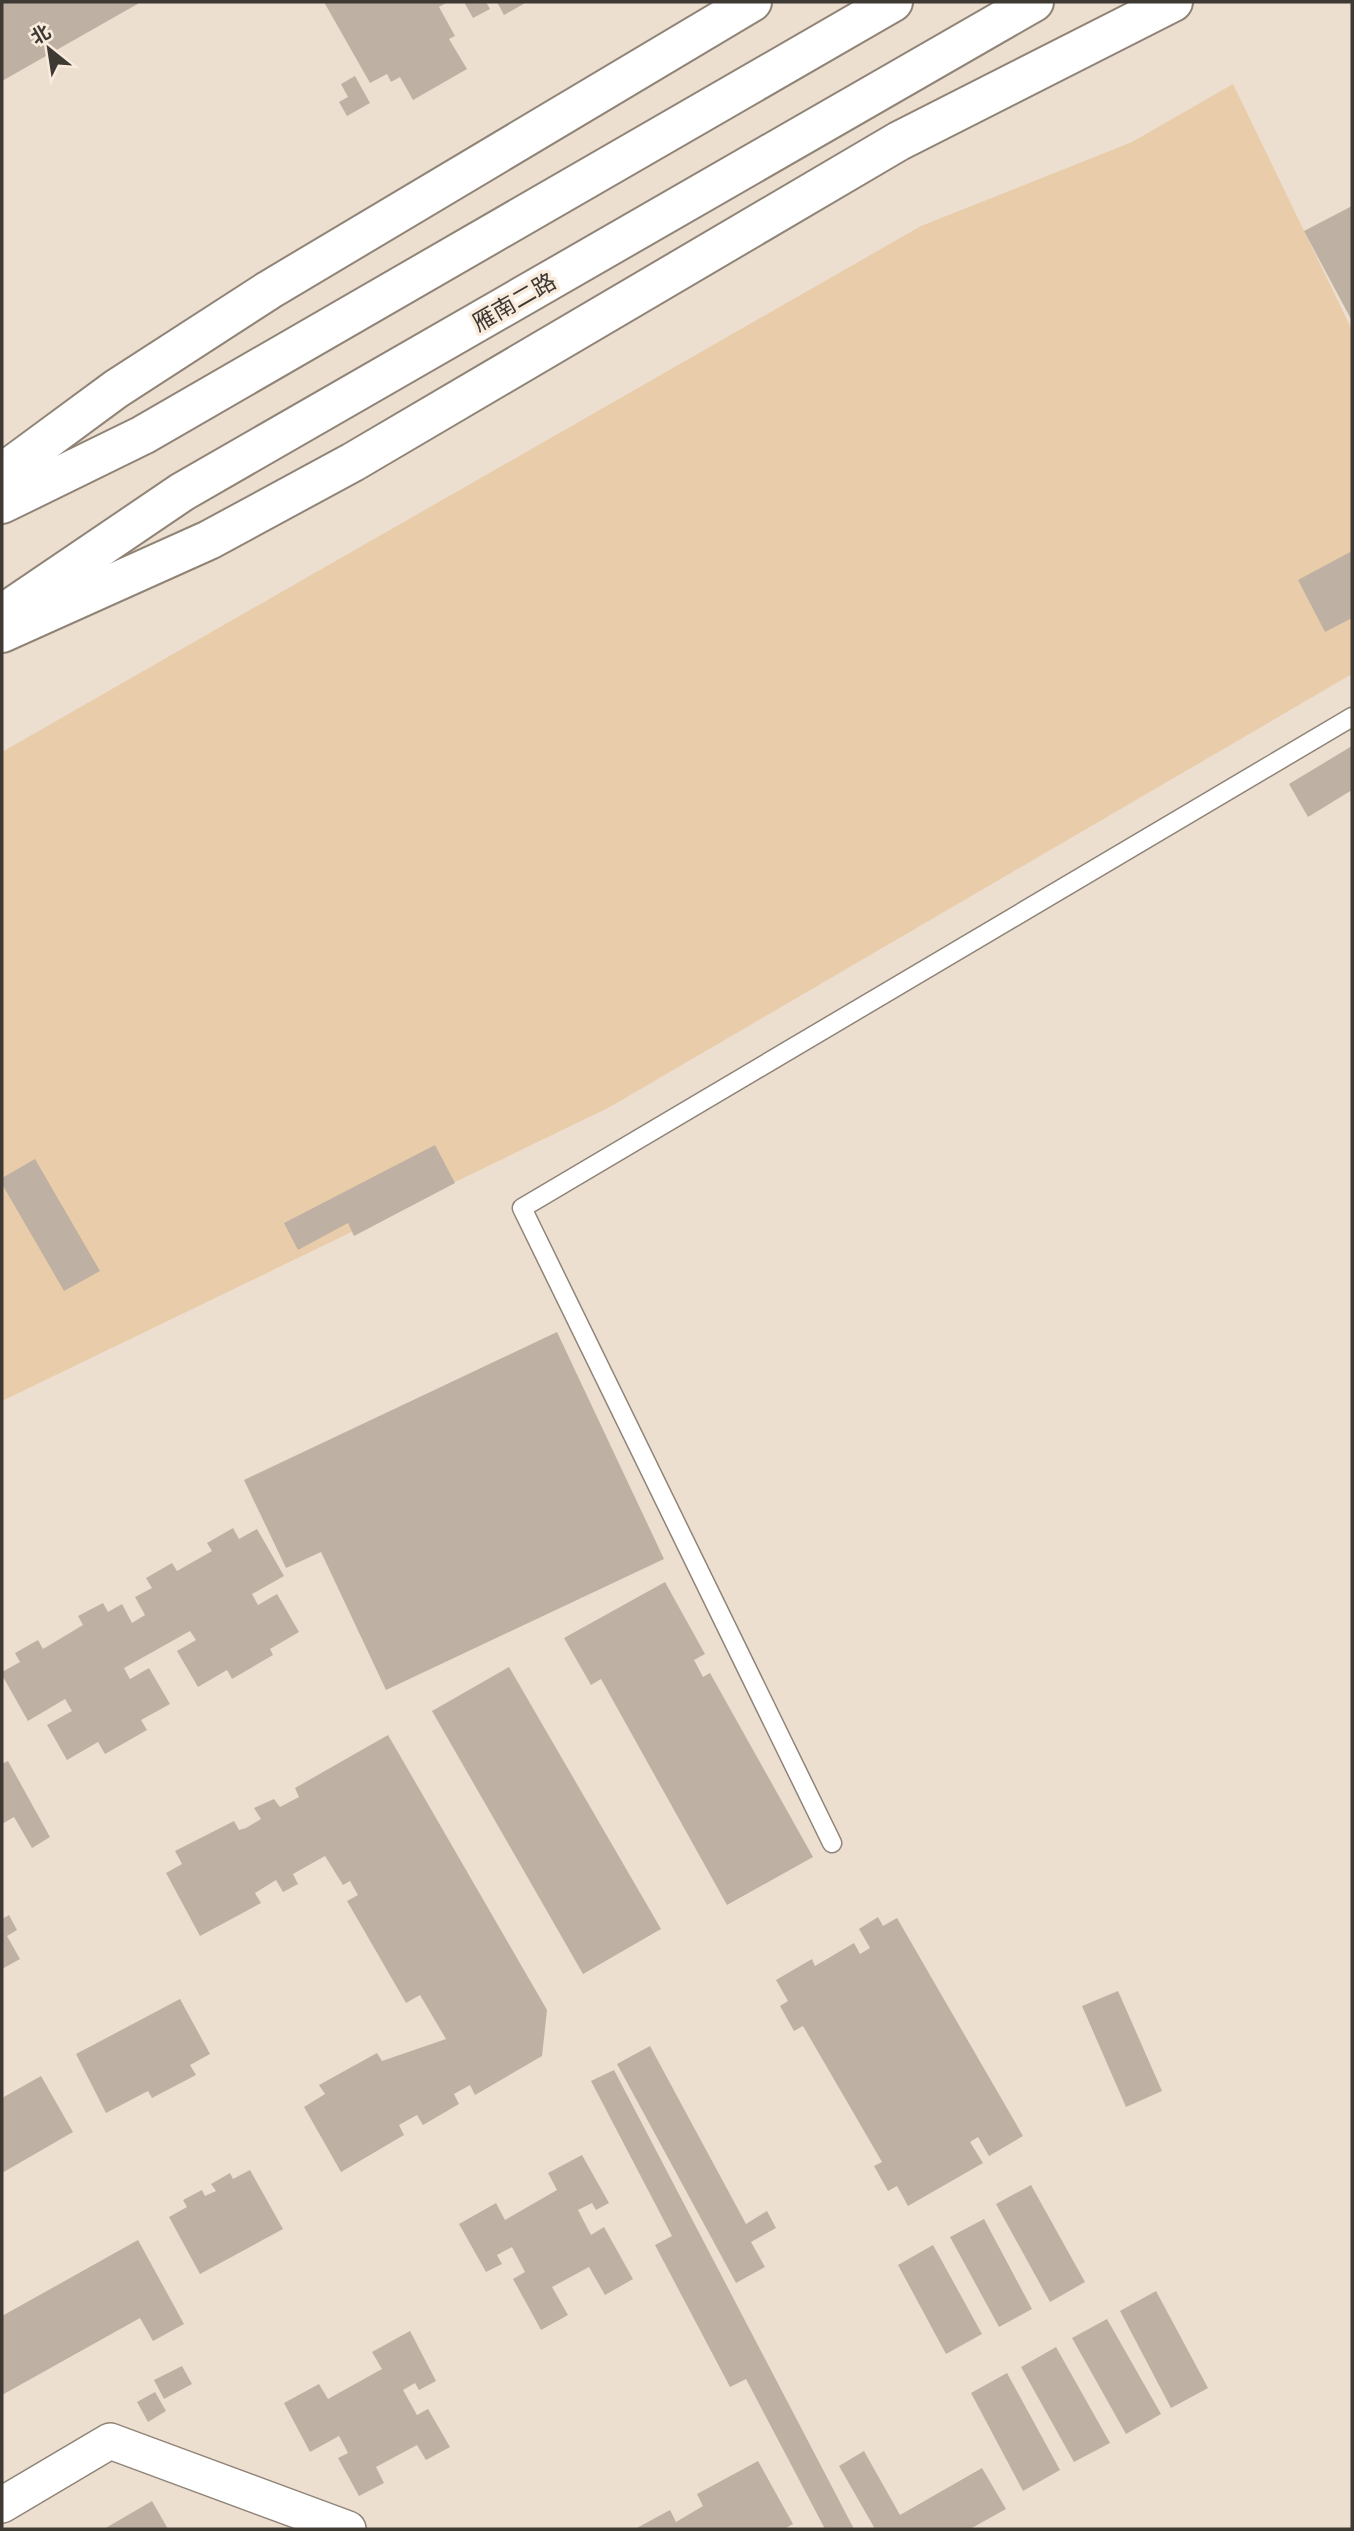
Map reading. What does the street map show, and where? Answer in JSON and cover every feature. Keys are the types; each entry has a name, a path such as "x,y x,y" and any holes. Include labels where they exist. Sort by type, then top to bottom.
{"main road":[{"path":"2,473 116,388 269,290 752,2"},
{"path":"2,504 144,435 893,2"},
{"name":"雁南二路","path":"2,614 182,492 1034,2"},
{"path":"2,633 221,533 353,462 900,141 1173,2"}],"street":[{"path":"2,2505 110,2441 348,2529"}],"lane":[{"path":"832,1843 522,1208 1352,718"}],"shaded area":[{"path":"1233,84 1352,330 1352,674 608,1108 2,1401 2,752 921,226 1132,142"}],"building":[{"path":"2,2 141,2 2,81"},
{"path":"324,2 448,2 439,7 455,36 449,39 467,69 413,100 400,77 391,82 387,74 370,83"},
{"path":"464,2 486,2 490,9 473,18"},
{"path":"497,2 527,2 504,15"},
{"path":"355,76 370,103 347,116 339,102 348,97 341,84"},
{"path":"1352,206 1352,321 1304,231"},
{"path":"1352,551 1352,618 1325,632 1298,580"},
{"path":"1352,746 1352,790 1308,817 1289,784"},
{"path":"435,1145 455,1183 354,1236 348,1223 298,1250 284,1223"},
{"path":"35,1159 100,1271 64,1291 2,1184 2,1178"},
{"path":"557,1332 664,1559 386,1690 321,1552 286,1568 244,1480"},
{"path":"233,1528 239,1539 257,1529 284,1576 252,1594 258,1605 277,1594 299,1632 270,1649 273,1655 232,1679 227,1670 198,1687 177,1651 196,1640 190,1631 124,1668 130,1679 149,1668 170,1704 141,1720 147,1730 105,1754 98,1742 67,1760 47,1725 72,1711 65,1699 28,1721 2,1675 2,1672 20,1662 15,1653 38,1640 43,1649 83,1625 78,1616 103,1603 108,1612 122,1604 132,1623 145,1615 135,1597 152,1588 146,1578 172,1563 177,1571 212,1551 207,1543"},
{"path":"665,1582 705,1654 694,1660 703,1677 710,1673 813,1857 727,1905 601,1679 591,1685 564,1638"},
{"path":"509,1667 661,1929 583,1974 432,1711"},
{"path":"388,1735 547,2010 542,2056 475,2095 470,2085 454,2094 459,2104 423,2125 417,2115 399,2125 404,2135 341,2172 304,2107 325,2094 319,2085 377,2053 382,2061 446,2039 420,1995 406,2003 347,1901 358,1895 350,1881 343,1885 325,1856 293,1874 298,1884 283,1892 276,1880 255,1893 261,1903 200,1936 166,1873 182,1864 175,1851 234,1821 239,1830 246,1828 261,1819 254,1808 274,1799 280,1807 299,1797 295,1788"},
{"path":"8,1761 50,1837 32,1848 14,1817 2,1824 2,1764"},
{"path":"9,1915 17,1930 7,1936 20,1959 2,1969 2,1919"},
{"path":"878,1917 883,1926 897,1918 1023,2136 989,2156 978,2137 970,2142 983,2163 908,2206 897,2186 888,2191 874,2166 882,2162 803,2026 794,2031 780,2006 788,2001 776,1980 812,1959 815,1966 854,1943 860,1954 870,1948 859,1929"},
{"path":"1118,1991 1162,2091 1126,2107 1082,2006"},
{"path":"180,1999 210,2054 190,2065 196,2075 152,2098 148,2091 106,2113 76,2054"},
{"path":"650,2046 746,2224 767,2211 776,2228 751,2242 765,2267 736,2283 617,2064"},
{"path":"614,2070 854,2529 825,2529 746,2379 730,2387 655,2245 672,2236 591,2081"},
{"path":"41,2076 73,2132 2,2173 2,2098"},
{"path":"582,2155 609,2203 596,2210 592,2203 578,2210 591,2235 604,2227 633,2279 605,2295 589,2267 552,2287 568,2315 541,2330 513,2279 525,2272 512,2247 497,2255 502,2264 486,2272 459,2224 496,2203 505,2220 557,2190 548,2173"},
{"path":"250,2170 283,2229 200,2274 169,2217 187,2207 183,2200 202,2190 205,2196 216,2191 211,2184 230,2173 233,2179"},
{"path":"1031,2185 1085,2282 1050,2302 996,2204"},
{"path":"984,2219 1032,2309 999,2327 950,2237"},
{"path":"138,2240 184,2324 153,2341 140,2318 2,2395 2,2316"},
{"path":"933,2245 982,2334 946,2354 898,2265"},
{"path":"1156,2291 1208,2388 1171,2408 1120,2311"},
{"path":"1107,2319 1161,2414 1126,2434 1072,2338"},
{"path":"410,2331 436,2381 419,2390 415,2383 403,2390 417,2415 428,2409 450,2447 426,2460 417,2445 376,2467 384,2483 359,2496 338,2458 348,2453 339,2436 310,2452 284,2403 319,2384 328,2399 382,2369 372,2352"},
{"path":"1056,2347 1110,2443 1074,2462 1021,2367"},
{"path":"182,2366 192,2384 164,2399 154,2380"},
{"path":"1007,2373 1060,2470 1023,2491 971,2393"},
{"path":"155,2392 166,2411 148,2422 137,2402"},
{"path":"864,2451 900,2515 982,2468 1006,2509 970,2529 875,2529 839,2466"},
{"path":"758,2461 793,2524 784,2529 635,2529 670,2510 676,2522 703,2506 697,2494"},
{"path":"152,2501 168,2529 104,2529"}]}
